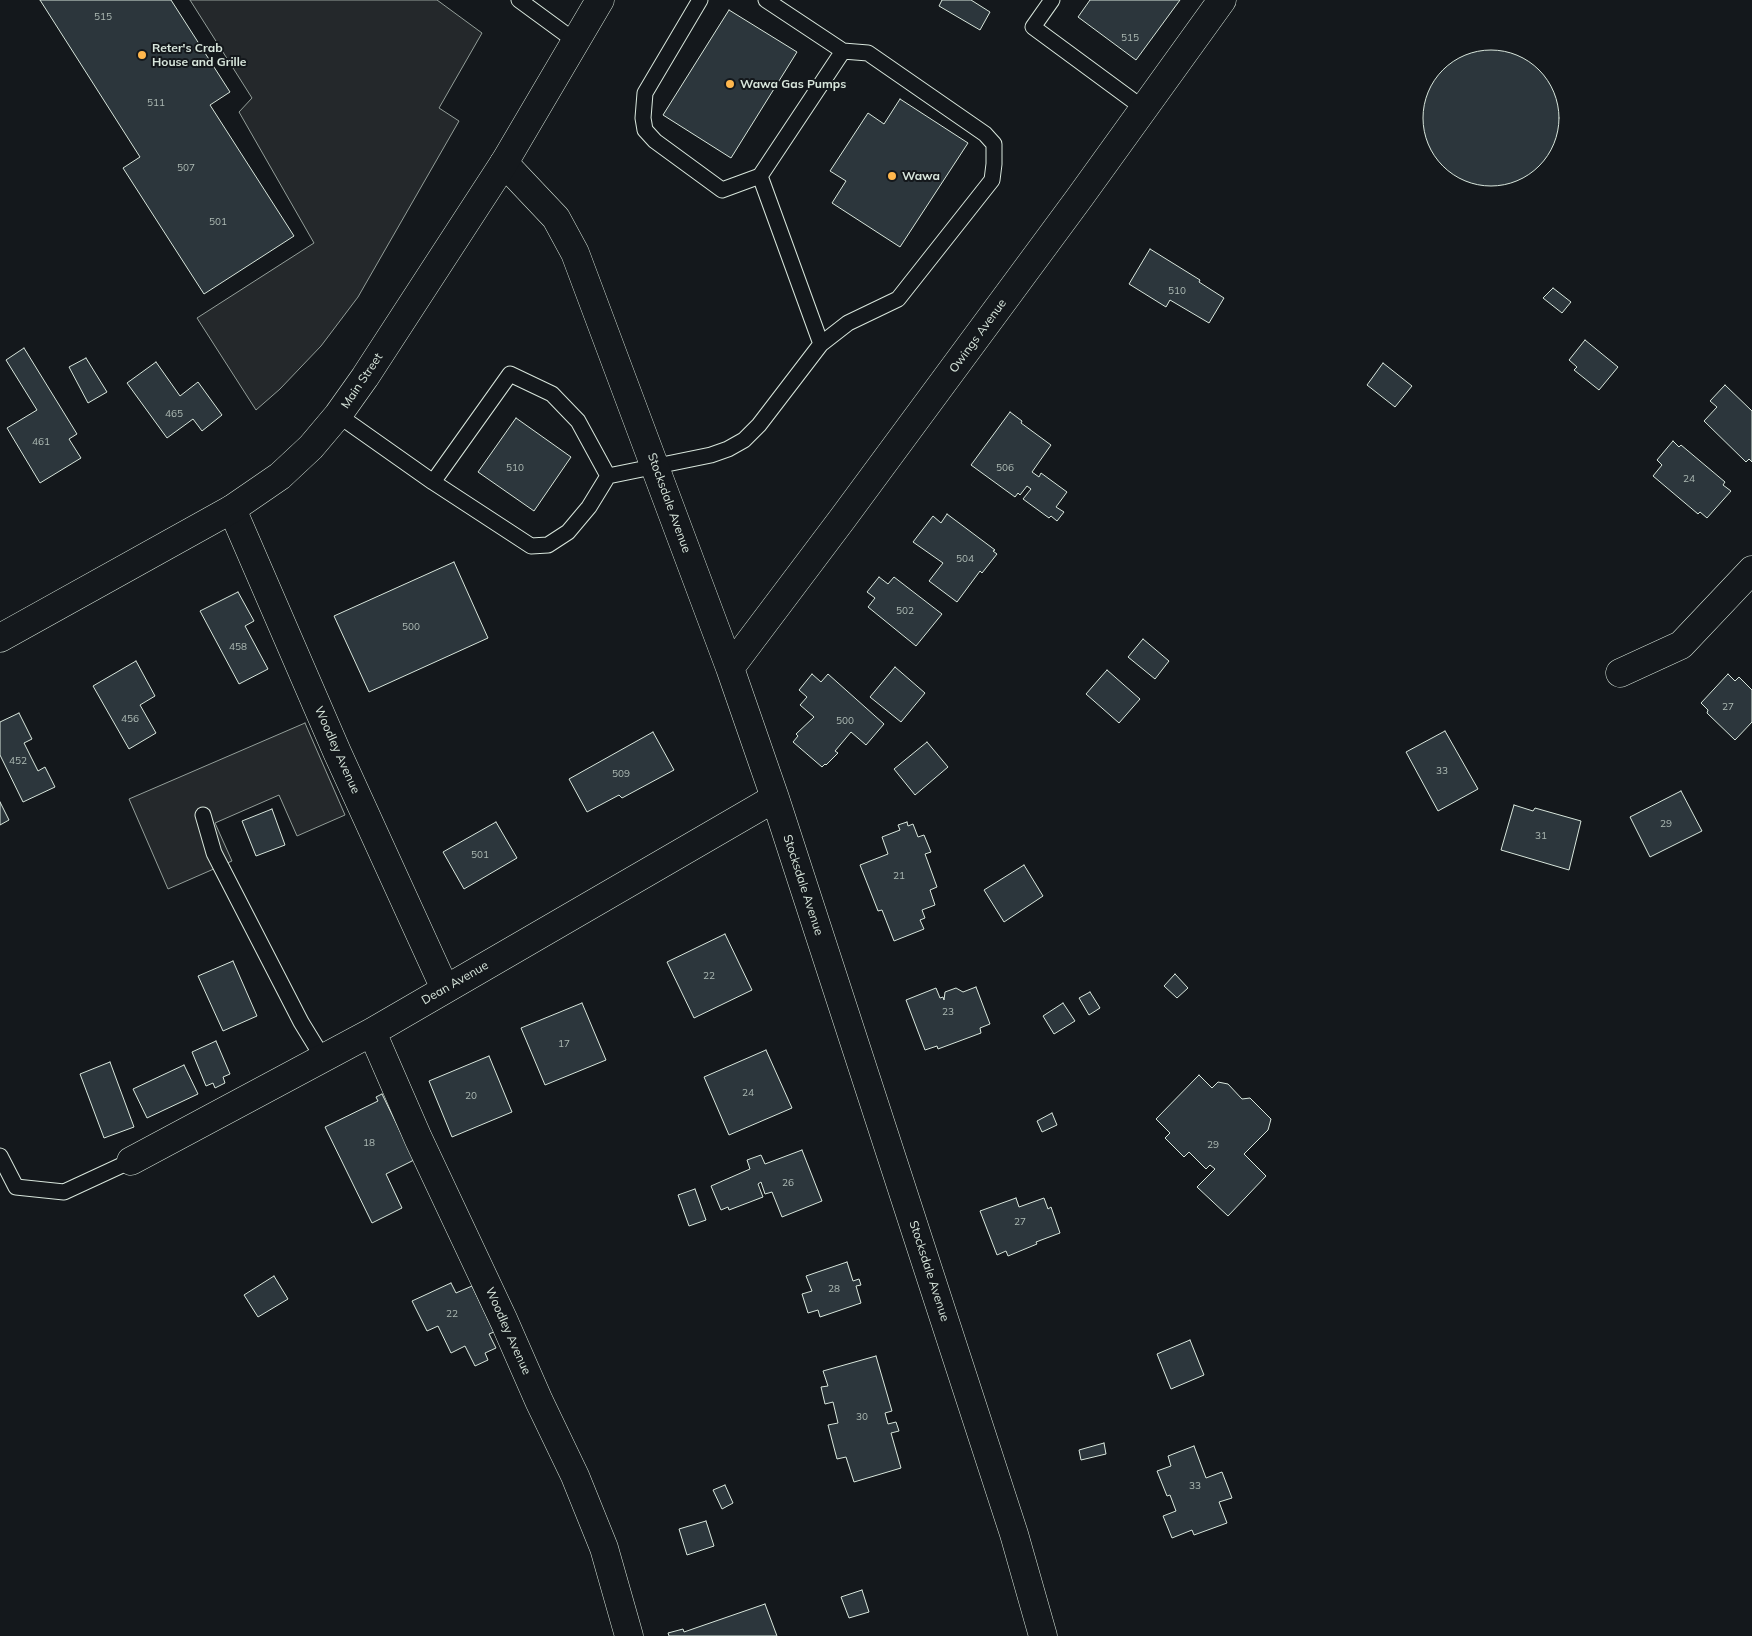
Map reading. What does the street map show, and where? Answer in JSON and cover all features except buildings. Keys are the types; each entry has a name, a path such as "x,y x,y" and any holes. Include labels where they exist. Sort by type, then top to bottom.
{"street":[{"name":"Main Street","path":"0,638 232,509 280,476 311,447 338,415 365,377 504,163 600,0"},
{"name":"Owings Avenue","path":"730,668 844,518 1222,0"},
{"name":"Stocksdale Avenue","path":"504,163 556,218 575,253 730,668 775,798 1014,1534 1043,1636"},
{"name":"Woodley Avenue","path":"232,509 337,752 445,989"},
{"path":"1620,673 1681,645 1752,570"},
{"name":"Dean Avenue","path":"131,1161 372,1032 775,798"},
{"name":"Woodley Avenue","path":"372,1032 418,1138 575,1476 604,1548 629,1636"}],"lane":[{"path":"519,0 575,41"},
{"path":"700,0 645,93 643,118 646,130 655,141 722,190 760,176 843,51"},
{"path":"338,415 434,482 531,546 548,545 568,532 588,507 608,476 711,455 728,449 744,440 759,425 820,344 848,323 898,299 992,180 994,144 985,134 868,53 843,51 766,0"},
{"path":"1052,0 1033,27 1143,108"},
{"path":"760,176 820,344"},
{"path":"434,482 510,374 552,394 578,421 608,476"},
{"path":"203,815 214,853 302,1022 323,1058"},
{"path":"0,1156 16,1187 64,1192 131,1161"}],"shaded area":[{"path":"190,0 437,0 482,33 439,108 459,121 358,297 321,346 280,389 256,410 197,318 314,243 239,112 252,98"},
{"path":"305,723 345,815 297,836 279,795 215,823 232,861 168,889 129,799"}],"place":[{"name":"Reter's Crab House and Grille","path":"142,55"},
{"name":"Wawa Gas Pumps","path":"730,84"},
{"name":"Wawa","path":"892,176"}]}
